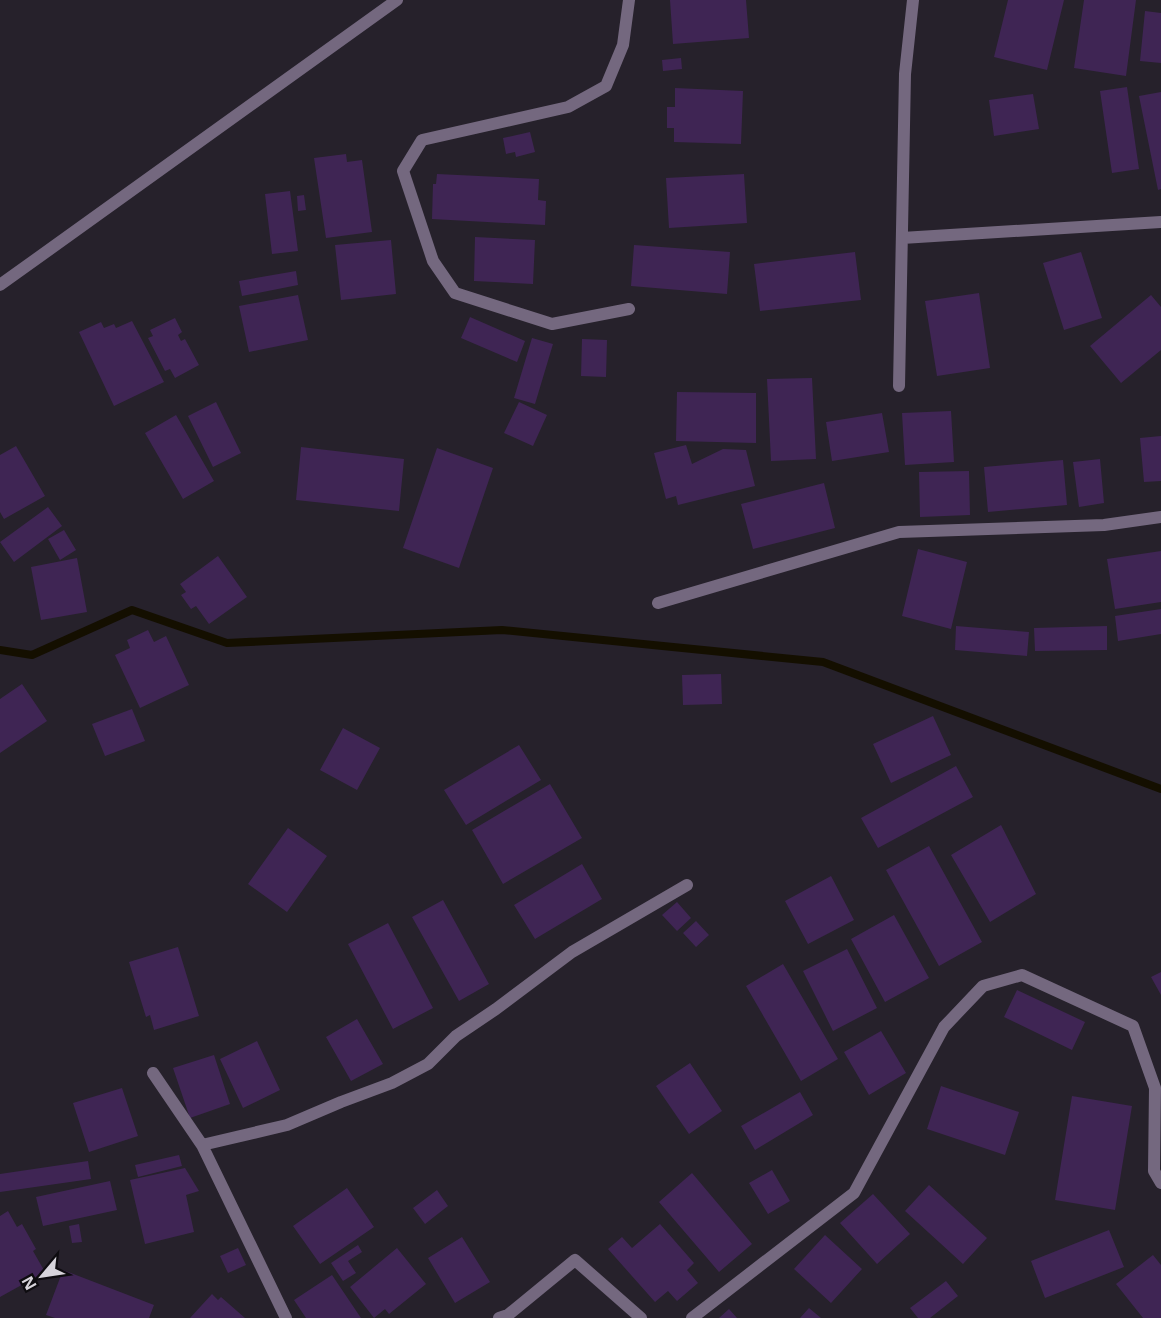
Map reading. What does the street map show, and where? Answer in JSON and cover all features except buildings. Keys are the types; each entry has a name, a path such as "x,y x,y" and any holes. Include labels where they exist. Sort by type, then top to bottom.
{"street":[{"path":"0,285 397,0"},
{"path":"629,0 623,45 606,86 568,107 422,140 403,171 433,261 455,293 552,324 629,309"},
{"path":"899,386 905,74 913,0"},
{"path":"902,238 1161,222"},
{"path":"658,603 899,532 1104,525 1161,517"},
{"path":"202,1145 287,1125 392,1083 428,1064 456,1036 572,952 687,885"},
{"path":"692,1318 854,1193 944,1028 983,986 1022,975 1133,1026 1155,1088 1154,1171 1161,1183"},
{"path":"153,1072 202,1145 286,1318"},
{"path":"499,1318 508,1315 575,1260 641,1318"}],"waterway":[{"path":"0,650 32,655 132,610 227,643 502,630 823,662 1161,789"}]}
